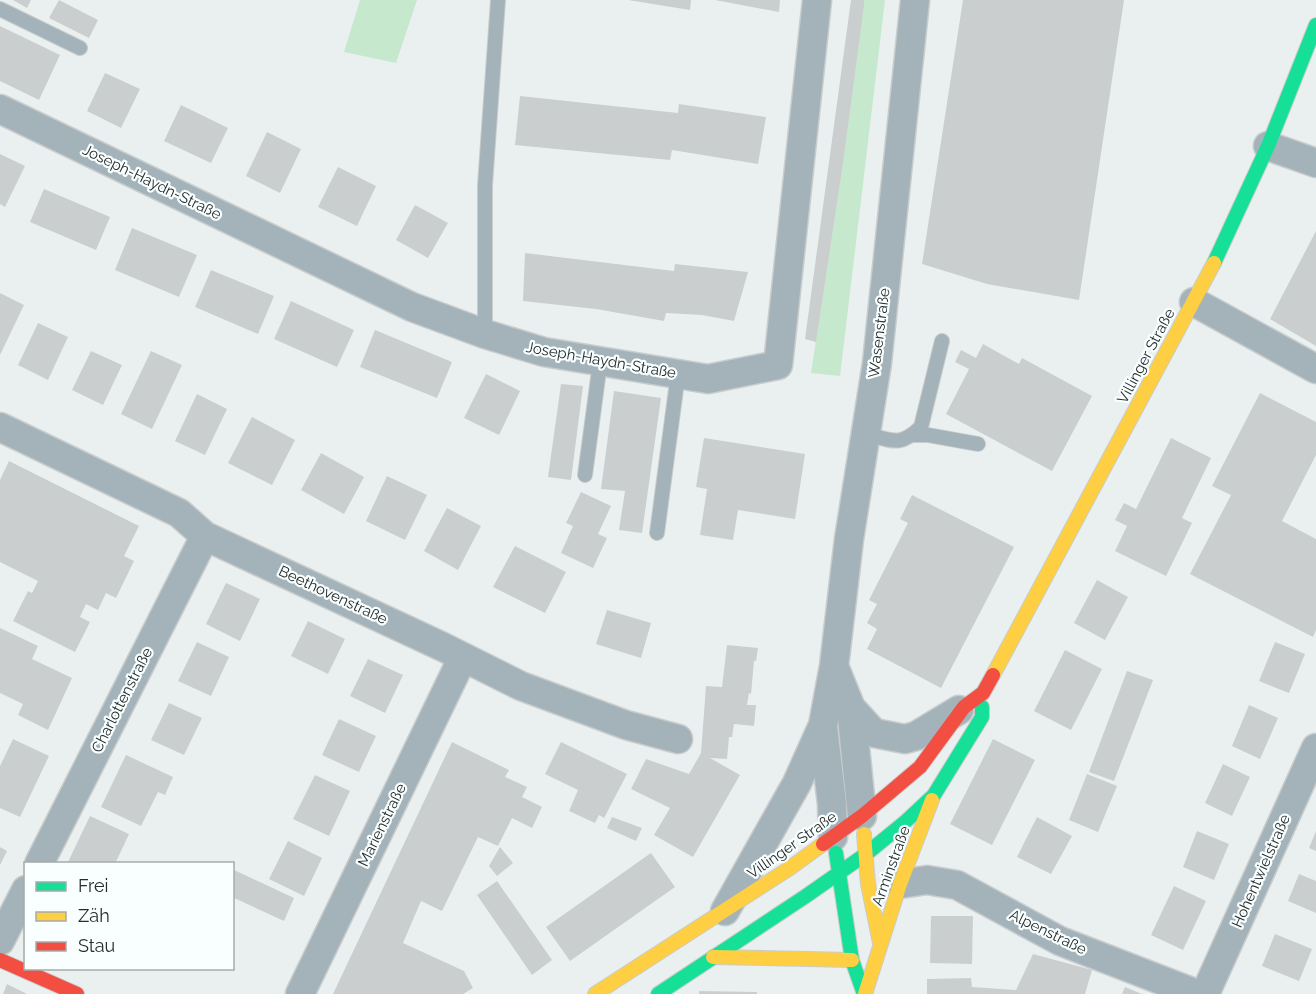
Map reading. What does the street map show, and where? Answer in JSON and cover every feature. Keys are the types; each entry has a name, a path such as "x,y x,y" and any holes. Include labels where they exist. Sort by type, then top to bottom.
{"main road":[{"name":"Villinger Straße","path":"595,994 725,911 862,816 920,767 973,700 1194,302 1268,146 1316,25"},
{"name":"Villinger Straße","path":"658,994 866,854 934,795 982,717 973,700"},
{"name":"Arminstraße","path":"865,994 900,884 934,795"},
{"name":"Arminstraße","path":"862,816 868,884 881,948"},
{"name":"Arminstraße","path":"833,837 852,960 865,994"},
{"path":"713,957 852,960"},
{"path":"0,960 77,994"}],"street":[{"name":"Joseph-Haydn-Straße","path":"0,109 412,307 485,334 544,352 708,379 778,365 817,0"},
{"name":"Wasenstraße","path":"725,911 797,783 823,724 834,666 849,539 877,363 915,0"},
{"path":"1268,146 1316,163"},
{"path":"1194,302 1316,369"},
{"name":"Beethovenstraße","path":"0,426 179,513 204,536 464,657 521,686 626,725 678,739"},
{"name":"Charlottenstraße","path":"40,862 204,536"},
{"name":"Marienstraße","path":"300,994 464,657"},
{"name":"Wasenstraße","path":"834,666 851,708 862,816"},
{"name":"Wasenstraße","path":"851,708 874,732 905,739 916,736 973,700"},
{"name":"Wasenstraße","path":"823,724 832,804 833,837"},
{"name":"Hohentwielstraße","path":"1205,994 1313,762"},
{"name":"Alpenstraße","path":"900,884 927,880 957,885 1060,941 1197,994"},
{"path":"0,941 24,894"}],"lane":[{"path":"485,334 485,185 498,0"},
{"path":"0,9 80,48"},
{"path":"865,434 900,442 921,428 942,340"},
{"path":"585,476 600,363"},
{"path":"657,533 678,374"},
{"path":"912,435 928,435 978,444"}],"green space":[{"path":"360,0 417,0 396,63 344,52"},
{"path":"864,0 885,0 840,376 811,373 843,164"}],"building":[{"path":"13,0 31,0 27,8"},
{"path":"59,0 98,20 89,38 49,18"},
{"path":"628,0 691,0 690,10"},
{"path":"715,0 780,0 779,12"},
{"path":"851,0 864,0 864,5 816,342 805,339"},
{"path":"963,0 1124,0 1079,300 987,284 922,264"},
{"path":"0,26 60,55 39,100 0,81"},
{"path":"105,73 140,89 121,128 87,111"},
{"path":"520,96 678,113 679,104 766,117 758,164 672,150 670,160 515,145"},
{"path":"181,105 228,128 211,163 164,141"},
{"path":"267,132 301,149 280,193 246,176"},
{"path":"0,154 25,166 5,207 0,204"},
{"path":"338,167 376,186 357,226 318,207"},
{"path":"44,189 110,217 96,250 30,222"},
{"path":"415,205 448,223 428,258 396,240"},
{"path":"132,228 197,255 179,297 115,270"},
{"path":"1316,231 1316,346 1270,319"},
{"path":"525,253 674,271 675,264 748,272 734,321 702,315 666,313 664,321 596,309 523,301"},
{"path":"211,270 274,296 258,334 195,307"},
{"path":"0,293 24,305 0,355"},
{"path":"291,301 354,330 337,367 274,339"},
{"path":"38,323 68,337 48,380 18,365"},
{"path":"375,330 452,362 437,398 360,367"},
{"path":"983,344 1019,364 1022,358 1092,396 1052,471 946,414 969,369 955,362 961,350 976,358"},
{"path":"91,351 122,365 103,405 72,390"},
{"path":"151,351 182,365 152,429 121,414"},
{"path":"486,374 520,391 499,435 464,418"},
{"path":"561,384 583,386 571,480 548,477"},
{"path":"614,391 661,398 642,533 619,530 625,491 601,489"},
{"path":"1260,393 1316,422 1316,455 1282,521 1316,539 1316,630 1313,637 1190,574 1231,495 1212,486"},
{"path":"197,394 227,409 205,455 175,441"},
{"path":"252,417 295,440 272,485 228,463"},
{"path":"704,438 805,454 795,519 738,510 733,540 700,535 707,489 696,487"},
{"path":"1171,438 1211,458 1182,518 1192,523 1166,576 1115,551 1127,526 1115,520 1124,503 1136,509"},
{"path":"321,453 364,477 344,514 301,490"},
{"path":"9,461 139,526 124,556 134,561 116,598 106,593 98,610 86,604 80,617 90,622 75,652 13,621 28,591 32,593 38,581 0,562 0,480"},
{"path":"387,476 427,495 405,540 366,521"},
{"path":"581,492 611,506 598,534 607,538 593,568 561,553 573,526 566,523"},
{"path":"912,495 1014,547 941,688 867,649 877,629 867,623 877,604 869,600 908,523 900,519"},
{"path":"447,508 481,526 458,570 424,551"},
{"path":"515,546 566,572 545,613 493,587"},
{"path":"1097,580 1128,597 1105,640 1074,623"},
{"path":"226,583 260,599 240,641 206,624"},
{"path":"607,610 651,623 641,658 596,644"},
{"path":"308,621 345,639 328,674 291,656"},
{"path":"0,628 38,646 32,659 72,678 48,730 18,715 23,704 0,693"},
{"path":"197,642 229,657 211,696 178,681"},
{"path":"1275,642 1305,654 1289,693 1259,681"},
{"path":"727,645 758,648 756,661 754,661 751,694 749,693 747,705 756,705 754,726 734,724 732,737 729,737 727,759 710,758 740,775 693,857 654,835 670,808 631,789 646,759 689,774 701,753 706,686 722,687"},
{"path":"1065,650 1102,669 1071,730 1034,711"},
{"path":"368,659 403,675 385,713 350,696"},
{"path":"1127,671 1153,680 1114,781 1089,772"},
{"path":"169,703 202,718 184,755 151,740"},
{"path":"1249,705 1278,718 1260,759 1232,746"},
{"path":"339,719 376,736 359,772 322,755"},
{"path":"13,739 49,756 20,817 0,808 0,766"},
{"path":"993,739 1035,760 992,845 950,824"},
{"path":"452,742 509,770 505,777 527,787 522,797 542,807 532,828 512,818 498,846 478,837 442,911 421,901 403,943 464,971 473,988 463,994 333,994"},
{"path":"561,742 627,774 604,818 599,815 595,823 569,811 578,790 545,774"},
{"path":"126,755 173,777 165,795 158,792 141,826 101,807"},
{"path":"1223,764 1250,777 1232,816 1205,803"},
{"path":"1087,774 1117,786 1098,832 1069,820"},
{"path":"315,775 350,791 329,836 293,819"},
{"path":"90,816 129,834 116,862 68,862"},
{"path":"612,817 642,828 636,841 607,828"},
{"path":"1037,817 1072,836 1051,874 1017,857"},
{"path":"1197,831 1229,844 1214,880 1183,867"},
{"path":"1316,831 1316,851 1309,848"},
{"path":"288,841 322,858 304,896 269,879"},
{"path":"0,847 7,851 0,865"},
{"path":"500,847 513,863 497,876 489,866"},
{"path":"651,853 675,887 570,961 546,927"},
{"path":"234,870 294,898 284,921 234,898"},
{"path":"1299,874 1316,881 1316,913 1288,901"},
{"path":"497,881 552,960 532,975 477,895"},
{"path":"1174,886 1206,901 1183,950 1151,935"},
{"path":"931,916 973,916 972,964 930,963"},
{"path":"1275,934 1312,949 1299,981 1262,966"},
{"path":"1033,954 1092,970 1085,994 927,994 927,979 971,978 972,987 1016,990"},
{"path":"7,984 27,994 3,994"},
{"path":"1125,987 1142,994 1122,994"},
{"path":"699,991 757,992 757,994 699,994"}],"traffic: fast":[{"path":"1214,263 1268,146 1316,25"},
{"path":"658,994 806,896 866,854 904,823 934,795 982,717 982,707"},
{"path":"836,853 852,960 864,994"}],"traffic: slow":[{"path":"993,675 1214,263"},
{"path":"865,994 900,884 932,800"},
{"path":"864,834 868,884 880,943"},
{"path":"595,994 790,868 823,844"},
{"path":"713,957 852,960"}],"traffic: jam":[{"path":"823,844 862,816 920,767 964,707 983,693 993,675"},
{"path":"0,960 77,994"}]}
